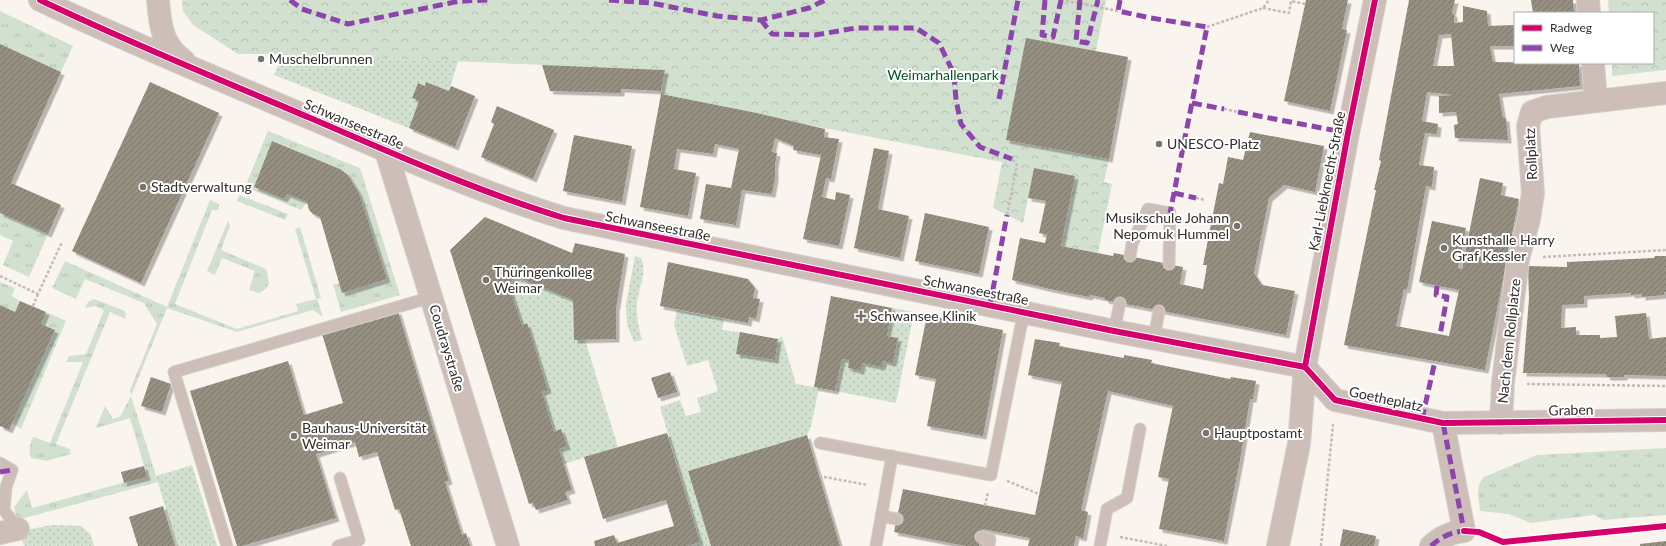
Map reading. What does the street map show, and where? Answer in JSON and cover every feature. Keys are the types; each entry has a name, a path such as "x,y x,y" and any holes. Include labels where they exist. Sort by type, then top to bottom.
{"street":[{"name":"Schwanseestraße","path":"40,0 195,69 386,151 496,196 564,218 1114,330 1305,367"},
{"path":"158,0 164,36 174,54 195,69"},
{"name":"Karl-Liebknecht-Straße","path":"1305,367 1348,133 1375,0"},
{"path":"1588,0 1589,12"},
{"path":"1593,64 1596,101"},
{"name":"Rollplatz","path":"1518,258 1529,219 1533,192 1528,126 1532,112 1547,107 1666,93"},
{"name":"Coudraystraße","path":"386,151 508,546"},
{"name":"Nach dem Rollplatze","path":"1501,423 1503,383 1518,258"},
{"path":"1278,546 1299,444 1305,367"},
{"name":"Goetheplatz","path":"1305,367 1335,400 1443,423 1477,424"},
{"name":"Graben","path":"1477,424 1666,420"},
{"path":"1431,546 1442,537 1464,531 1443,423"}],"lane":[{"path":"1130,256 1132,244 1148,209 1170,213 1169,264"},
{"path":"227,546 174,372 432,297"},
{"path":"1114,330 1120,303"},
{"path":"820,443 991,475 1024,311"},
{"path":"1154,338 1159,311"},
{"path":"1100,546 1107,509 1127,498 1140,429"},
{"path":"876,546 892,456"},
{"path":"0,463 12,470 6,487 4,510 9,531"},
{"path":"338,546 359,540 340,478"},
{"path":"881,516 897,519"},
{"path":"981,537 990,539 989,546"}],"path":[{"path":"1061,0 1118,11"},
{"path":"1263,8 1269,0"},
{"path":"1207,27 1263,8 1289,13 1291,1 1305,4"},
{"path":"1224,109 1238,112"},
{"path":"1007,215 1017,165 1012,159"},
{"path":"1196,198 1205,200"},
{"path":"32,306 62,242"},
{"path":"1518,258 1666,250"},
{"path":"0,276 38,294"},
{"path":"1525,384 1666,386"},
{"path":"1321,546 1335,400"},
{"path":"991,475 1039,494"},
{"path":"819,476 886,489"},
{"path":"1503,542 1666,526"},
{"path":"1102,533 1167,546"}],"green space":[{"name":"Weimarhallenpark","path":"182,0 1106,0 1096,51 1006,140 1109,159 1104,182 1112,184 1098,253 1061,246 1075,176 1034,168 1023,223 993,208 1002,162 798,123 757,113 661,94 665,70 283,54 238,54 193,25 183,11"},
{"path":"1608,0 1666,0 1666,70 1612,76 1612,64 1654,64 1654,12 1609,12"},
{"path":"0,11 73,46 61,72 0,44"},
{"path":"283,54 458,61 449,91 426,82 425,86 418,83 412,98 419,101 409,128 274,75"},
{"path":"268,131 360,168 400,295 341,312 333,284 387,278 359,193 348,175 340,169 272,141 254,187 284,199 287,194 307,202 301,210 245,187"},
{"path":"239,195 288,214 285,220 237,201"},
{"path":"210,200 219,204 218,210 212,210 175,304 237,329 298,311 296,304 316,299 295,229 300,227 321,298 317,299 323,317 313,310 237,332 167,308 131,396 130,390 157,324 144,303 85,279 76,299 52,288 65,261 167,307"},
{"path":"0,213 48,234 29,277 3,265 13,241 0,235"},
{"path":"228,221 230,226 221,250 266,269 269,280 268,286 259,293 249,290 255,271 222,258 215,275 207,271"},
{"path":"635,256 641,258 643,263 643,275 637,309 642,340 634,342 627,325 626,304"},
{"path":"517,277 573,300 574,340 585,340 618,447 564,464 559,449 566,446 561,430 554,432 542,392 548,389 527,324 522,325 508,283"},
{"path":"0,282 15,288 12,296 20,301 15,312 0,305"},
{"path":"94,299 125,311 126,319 110,312 56,444 70,449 71,454 46,461 31,458 30,447 33,437 50,443 83,362 66,362 69,356 86,354 104,310 95,306 85,308 88,302"},
{"path":"892,308 914,312 896,403 835,391 842,359 849,360 848,368 860,371 862,363 881,367 883,361 893,363 898,338 887,336"},
{"path":"677,310 724,319 722,330 740,332 737,354 775,360 778,339 782,336 796,384 819,388 811,426 807,435 688,471 711,546 687,546 700,542 660,407 680,400 686,416 701,412 697,398 718,391 708,360 687,366 674,325"},
{"path":"46,312 66,321 21,429 12,423 55,330 41,324"},
{"path":"131,396 158,482 17,520 14,507 27,490 32,508 147,476 130,418 96,428 105,406 113,419 120,417"},
{"path":"1666,448 1666,515 1603,520 1594,515 1531,523 1508,514 1480,511 1478,497 1479,484 1484,477 1537,455"},
{"path":"192,465 217,546 177,546 156,476"},
{"path":"52,525 81,526 91,535 94,546 24,546 20,531"}],"building":[{"path":"1306,0 1348,0 1342,29 1347,30 1330,111 1284,101"},
{"path":"1409,0 1455,0 1452,13 1454,14 1454,23 1463,22 1463,6 1487,11 1488,26 1514,25 1514,46 1490,46 1493,62 1514,62 1514,64 1579,64 1580,86 1499,94 1503,118 1506,118 1508,140 1455,138 1454,125 1458,124 1456,112 1439,113 1439,96 1453,95 1427,92 1422,121 1438,124 1437,134 1425,133 1419,165 1434,167 1432,187 1426,186 1407,290 1404,289 1396,326 1449,336 1459,290 1419,282 1432,221 1466,228 1458,268 1462,269 1480,178 1503,183 1501,195 1519,199 1485,370 1344,345 1381,161 1379,160","holes":["1451,34 1454,66 1433,66 1439,35"]},
{"path":"1531,0 1573,0 1574,12 1533,12"},
{"path":"1026,38 1128,57 1109,159 1006,140"},
{"path":"0,44 61,72 11,183 61,205 48,234 0,213"},
{"path":"542,65 665,70 661,91 621,89 621,93 550,91"},
{"name":"Stadtverwaltung","path":"150,82 219,113 141,283 72,251"},
{"path":"426,82 449,91 451,86 475,96 455,147 409,128 419,101 412,98 418,83 425,86"},
{"path":"661,94 757,113 825,129 824,137 839,139 831,179 826,178 822,197 835,200 836,192 850,195 839,246 803,239 821,155 793,150 794,146 775,138 772,152 777,153 772,194 742,190 736,225 700,219 706,184 731,188 739,149 715,144 713,154 677,149 674,169 696,173 688,216 640,207"},
{"path":"497,106 554,130 533,179 481,157 494,124 491,122"},
{"name":"Musikschule Johann Nepomuk Hummel","path":"1250,132 1324,146 1315,192 1284,185 1269,198 1254,273 1262,285 1295,291 1286,335 1105,300 1105,298 1090,295 1089,297 1012,280 1020,238 1045,243 1047,235 1039,233 1046,201 1028,198 1034,168 1075,176 1061,246 1113,256 1114,253 1183,267 1180,284 1203,289 1207,265 1203,265 1219,183 1223,184 1228,157 1243,160"},
{"path":"574,135 632,146 622,202 563,191"},
{"path":"272,141 340,169 348,175 359,193 387,279 342,293 320,217 313,214 309,210 307,202 287,194 284,199 254,187"},
{"path":"874,148 889,151 878,209 909,216 900,258 854,248"},
{"path":"925,213 989,227 979,274 915,261"},
{"path":"485,217 572,253 575,243 625,254 616,309 616,339 574,340 573,300 517,277 508,283 522,325 527,323 548,390 542,392 554,432 561,429 567,446 559,449 572,490 565,492 568,500 536,510 533,503 529,504 450,250"},
{"path":"1655,256 1666,256 1665,295 1642,297 1642,294 1631,295 1631,293 1584,296 1584,304 1562,305 1561,328 1576,327 1576,335 1600,335 1600,338 1617,337 1615,316 1646,313 1649,339 1666,337 1666,376 1624,375 1624,377 1607,377 1606,374 1523,373 1529,299 1528,266 1567,267 1567,262 1654,258"},
{"path":"668,262 748,279 755,288 753,298 760,299 756,319 749,317 748,323 660,306"},
{"path":"831,296 892,308 887,336 898,338 893,363 883,361 882,367 862,363 861,371 848,368 849,360 842,359 835,391 814,387"},
{"path":"20,301 46,312 41,324 55,330 9,430 0,426 0,305 15,312"},
{"path":"398,311 449,481 445,482 462,535 466,533 470,546 411,546 399,509 395,510 377,452 359,457 355,442 316,454 336,518 242,546 237,546 190,391 288,361 304,415 343,403 322,334"},
{"path":"927,315 1003,330 983,436 927,426 936,379 915,375"},
{"path":"740,332 778,339 775,360 736,354"},
{"path":"1035,339 1060,343 1059,346 1124,358 1124,355 1152,360 1151,363 1230,379 1231,377 1256,381 1253,399 1250,399 1224,541 1159,529 1169,479 1158,477 1173,406 1108,391 1081,510 1088,512 1083,538 1076,536 1074,546 1028,546 1030,538 982,529 979,546 965,546 894,532 903,489 1035,515 1062,382 1028,375"},
{"path":"670,372 677,392 658,398 651,378"},
{"path":"151,377 171,384 162,412 141,406"},
{"path":"667,433 700,542 687,546 595,546 594,541 614,535 617,543 674,526 666,500 603,519 584,457"},
{"path":"807,435 840,546 711,546 688,471"},
{"path":"144,466 147,477 124,483 121,472"},
{"path":"163,506 175,546 138,546 129,517"},
{"path":"1343,529 1376,536 1374,546 1340,546"},
{"path":"1666,541 1666,546 1640,546 1640,544"}],"marked path":[{"path":"290,0 302,9 348,24 460,1 491,0"},
{"path":"609,0 651,3 717,16 761,20 809,8 825,0"},
{"path":"999,99 1018,0"},
{"path":"1045,0 1042,35 1053,37 1061,0"},
{"path":"1080,0 1076,41 1087,43 1098,0"},
{"path":"1120,0 1118,11 1207,27 1170,213"},
{"path":"761,20 772,34 815,35 856,28 916,28 939,43 954,74 956,100 961,124 980,147 1012,159"},
{"path":"1192,103 1224,109"},
{"path":"1238,112 1348,133"},
{"path":"1174,193 1196,198"},
{"path":"990,305 1007,215"},
{"path":"1437,286 1436,295 1447,297 1440,335"},
{"path":"1422,419 1435,361"},
{"path":"1431,546 1446,536 1455,532 1464,531 1443,423"},
{"path":"0,472 12,470"}],"cycle path":[{"path":"40,0 73,16 403,158 466,184 564,218 1114,331 1305,367"},
{"path":"1305,367 1348,133 1375,0"},
{"path":"1305,367 1335,400 1443,423 1666,420"},
{"path":"1464,531 1479,532 1503,542 1666,526"}],"place":[{"name":"Muschelbrunnen","path":"261,59"},
{"name":"UNESCO-Platz","path":"1159,144"},
{"name":"Stadtverwaltung","path":"143,187"},
{"name":"Musikschule Johann Nepomuk Hummel","path":"1237,226"},
{"name":"Kunsthalle Harry Graf Kessler","path":"1444,248"},
{"name":"Thüringenkolleg Weimar","path":"486,280"},
{"name":"Schwansee Klinik","path":"861,316"},
{"name":"Hauptpostamt","path":"1206,433"},
{"name":"Bauhaus-Universität Weimar","path":"294,436"}]}
